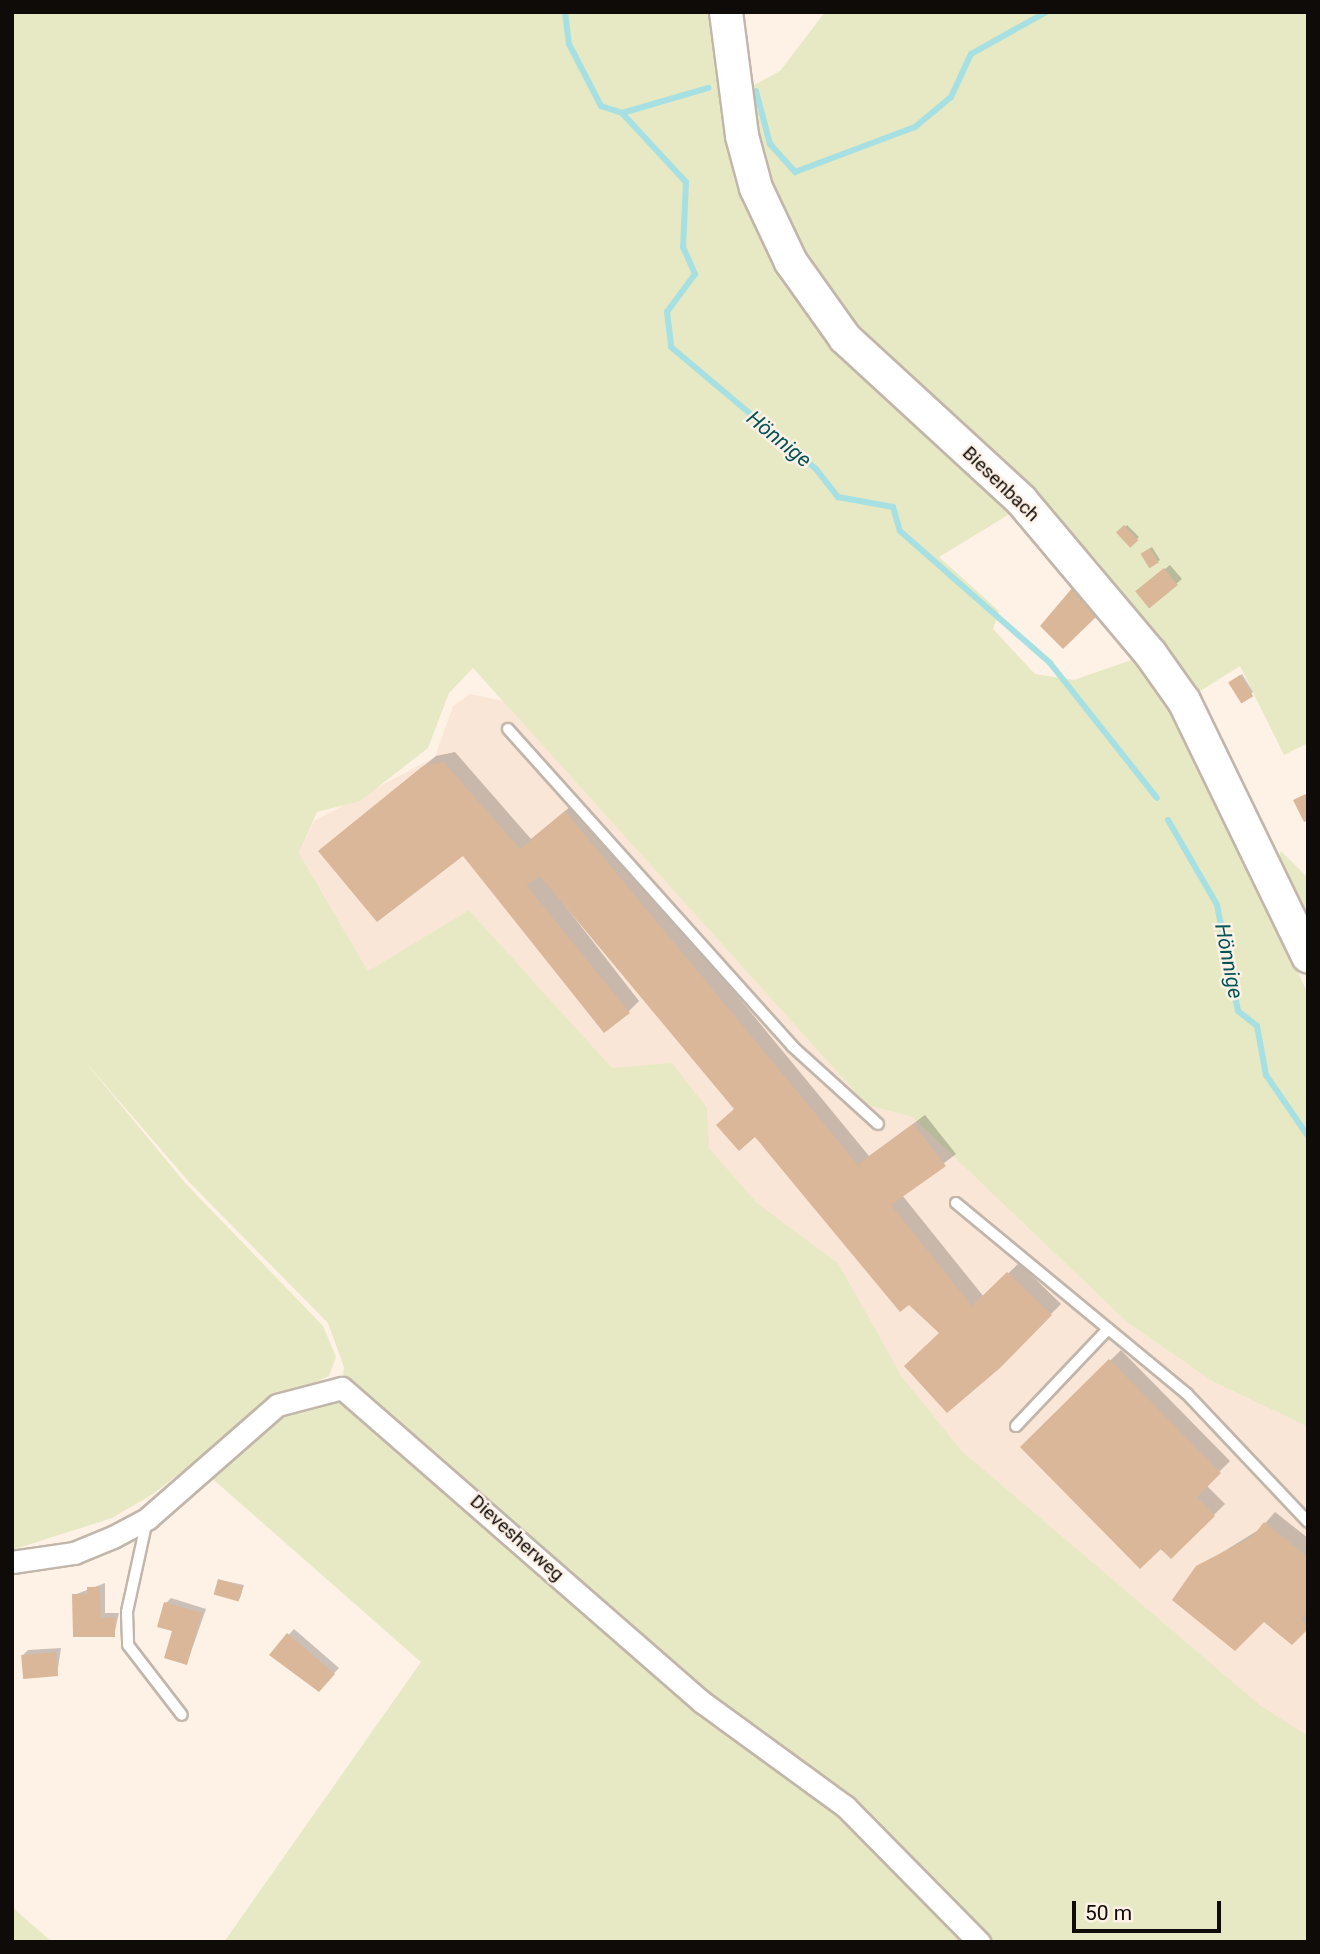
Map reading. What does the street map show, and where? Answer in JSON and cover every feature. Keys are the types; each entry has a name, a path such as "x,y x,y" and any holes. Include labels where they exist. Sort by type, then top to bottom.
{"main road":[{"name":"Biesenbach","path":"726,12 742,136 757,188 791,262 845,338 1021,500 1150,653 1191,713 1308,956"}],"street":[{"name":"Dievesherweg","path":"12,1562 89,1549 148,1518 277,1405 342,1388 702,1702 846,1807 979,1942"}],"lane":[{"path":"508,729 792,1046 878,1124"},
{"path":"956,1203 1187,1394 1308,1522"},
{"path":"1016,1426 1108,1329"},
{"path":"148,1518 127,1612 128,1644 182,1715"}],"shaded area":[{"path":"470,694 503,701 867,1105 912,1117 1128,1323 1212,1381 1308,1427 1308,1736 1260,1705 962,1451 903,1378 838,1263 757,1203 708,1148 707,1108 612,1068 469,910 368,971 299,853 314,821 435,757 453,706"}],"green space":[{"path":"12,12 714,12 777,267 1013,512 939,557 999,611 993,629 1035,674 1074,680 1140,657 1219,803 1308,994 1308,1427 1212,1381 1128,1323 912,1117 867,1105 473,668 449,693 428,748 360,801 317,812 299,853 368,971 469,910 612,1068 672,1063 707,1108 709,1148 757,1203 838,1263 903,1378 962,1451 1260,1705 1308,1736 1308,1942 991,1942 818,1773 706,1696 342,1388 344,1367 328,1323 190,1183 82,1058 186,1184 323,1326 336,1357 329,1376 274,1401 153,1494 112,1518 12,1550"},
{"path":"825,12 1308,12 1308,743 1284,755 1240,666 1194,695 1099,563 1037,495 858,329 802,253 767,179 745,90 780,71"},
{"path":"1281,851 1308,878 1308,930 1276,863"},
{"path":"336,1398 356,1405 862,1829 970,1942 224,1942 421,1662 207,1474 279,1409"},
{"path":"12,1907 52,1942 12,1942"}],"building":[{"path":"1124,525 1138,540 1130,548 1116,533"},
{"path":"1150,548 1159,563 1149,568 1141,554"},
{"path":"1164,568 1178,585 1149,608 1135,591"},
{"path":"1073,587 1099,614 1063,649 1040,626"},
{"path":"1240,675 1253,696 1241,704 1228,682"},
{"path":"444,762 520,849 565,811 858,1165 913,1124 946,1166 891,1205 972,1306 1007,1272 1052,1315 1000,1368 947,1413 904,1366 939,1333 909,1305 900,1312 755,1137 739,1151 716,1125 734,1109 540,876 526,885 630,1013 604,1033 463,856 377,922 318,851 423,766"},
{"path":"1308,793 1308,820 1304,822 1293,800"},
{"path":"1109,1359 1221,1473 1197,1497 1215,1516 1171,1559 1161,1549 1140,1569 1020,1447"},
{"path":"1264,1522 1308,1557 1308,1611 1301,1619 1308,1629 1292,1645 1264,1622 1235,1651 1172,1600 1196,1566 1252,1537"},
{"path":"218,1579 243,1586 239,1602 214,1594"},
{"path":"87,1587 100,1587 101,1618 115,1617 115,1637 73,1637 72,1594 87,1594"},
{"path":"164,1602 202,1613 187,1665 164,1658 172,1631 157,1627"},
{"path":"287,1633 335,1674 319,1692 269,1655"},
{"path":"56,1652 58,1676 23,1679 21,1655"}],"waterway":[{"name":"Hönnige","path":"565,12 569,44 601,106 622,113 686,182 683,247 695,274 667,312 671,347 816,469 838,497 893,507 900,531 1050,663 1157,798"},
{"path":"756,91 770,144 795,172 915,127 951,97 971,54 1046,12"},
{"path":"622,113 708,88"},
{"name":"Hönnige","path":"1168,820 1217,905 1238,1011 1257,1026 1266,1075 1308,1136"}]}
